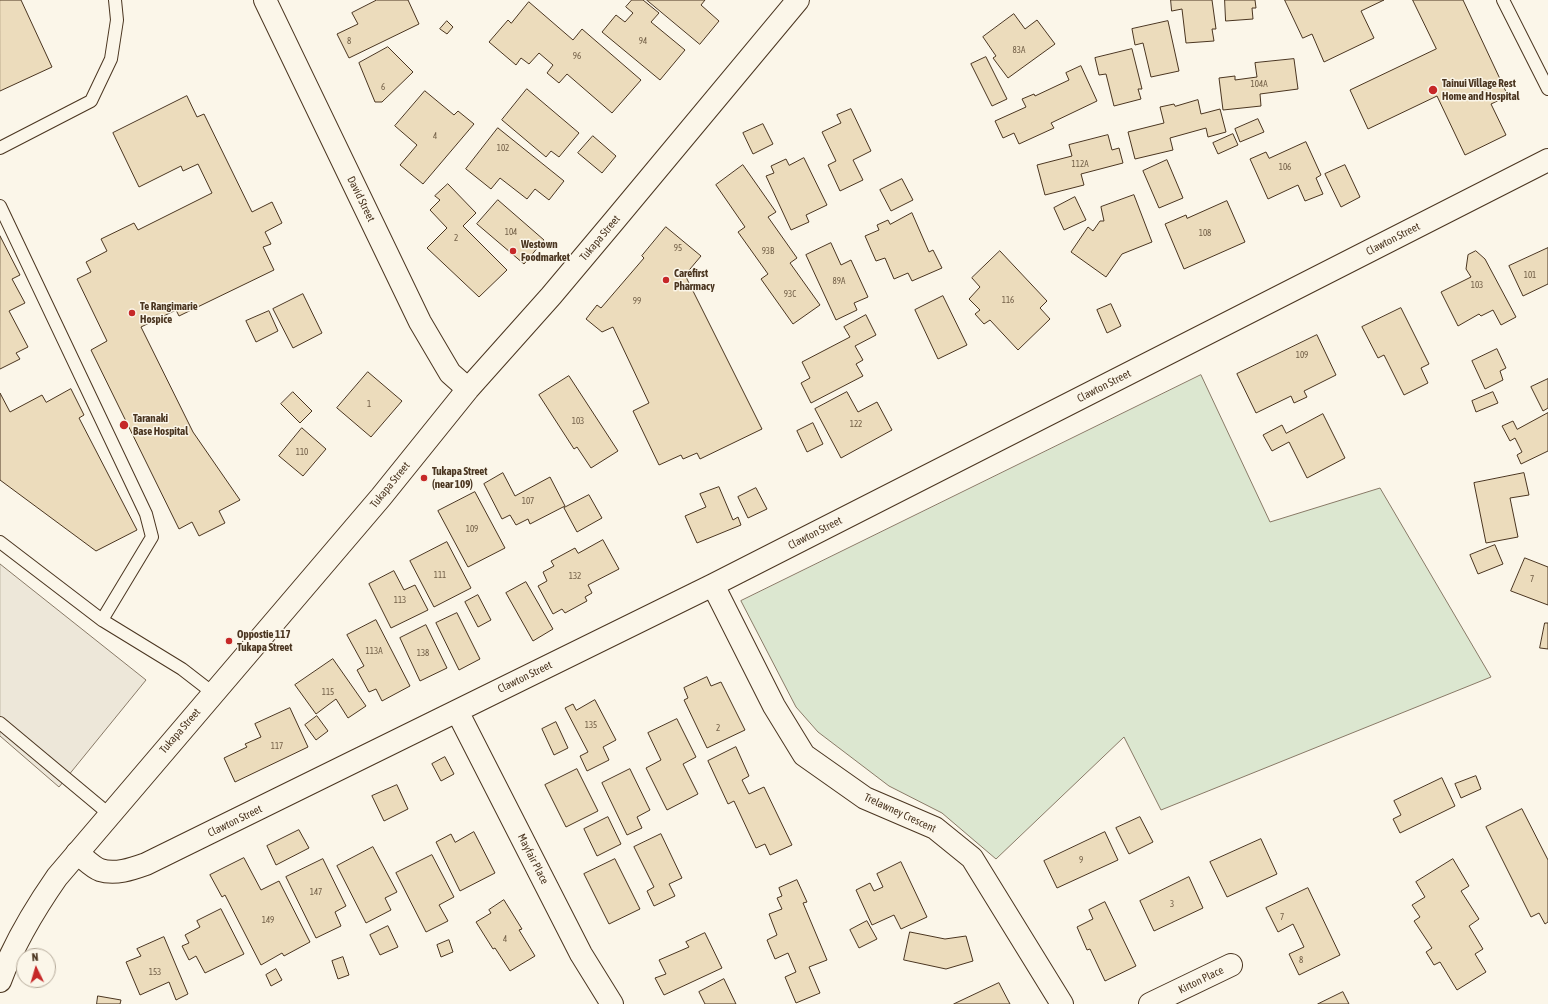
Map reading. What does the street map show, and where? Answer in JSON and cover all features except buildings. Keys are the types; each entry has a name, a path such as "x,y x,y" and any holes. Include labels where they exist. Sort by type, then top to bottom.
{"street":[{"name":"David Street","path":"265,0 420,322 450,373 468,389"},
{"name":"Tukapa Street","path":"0,981 8,957 30,916 57,877 213,692 381,497 468,389 551,296 798,0"},
{"name":"Clawton Street","path":"78,853 100,870 117,872 131,870 146,864 713,585 1548,160"},
{"name":"Trelawney Crescent","path":"713,585 774,706 804,756 865,798 935,828 972,858 1062,1004"},
{"name":"Mayfair Place","path":"457,711 581,954 612,1004"},
{"name":"Kirton Place","path":"1150,1004 1230,965"}],"lane":[{"path":"0,148 91,100 111,59 118,20 115,0"},
{"path":"1503,0 1548,89"},
{"path":"0,206 146,514 152,537 102,620"},
{"path":"0,542 102,620 182,668 213,692"},
{"path":"0,723 109,814"}],"green space":[{"path":"1201,375 1270,522 1380,488 1491,677 1161,810 1124,737 996,859 942,813 889,786 818,732 796,707 741,601"}],"shaded area":[{"path":"0,564 146,680 59,787 0,736"}],"place":[{"name":"Tainui Village Rest Home and Hospital","path":"1433,90"},
{"name":"Westown Foodmarket","path":"513,251"},
{"name":"Carefirst Pharmacy","path":"666,280"},
{"name":"Te Rangimarie Hospice","path":"132,313"},
{"name":"Taranaki Base Hospital","path":"124,425"},
{"name":"Tukapa Street (near 109)","path":"424,478"},
{"name":"Oppostie 117 Tukapa Street","path":"229,641"}]}
